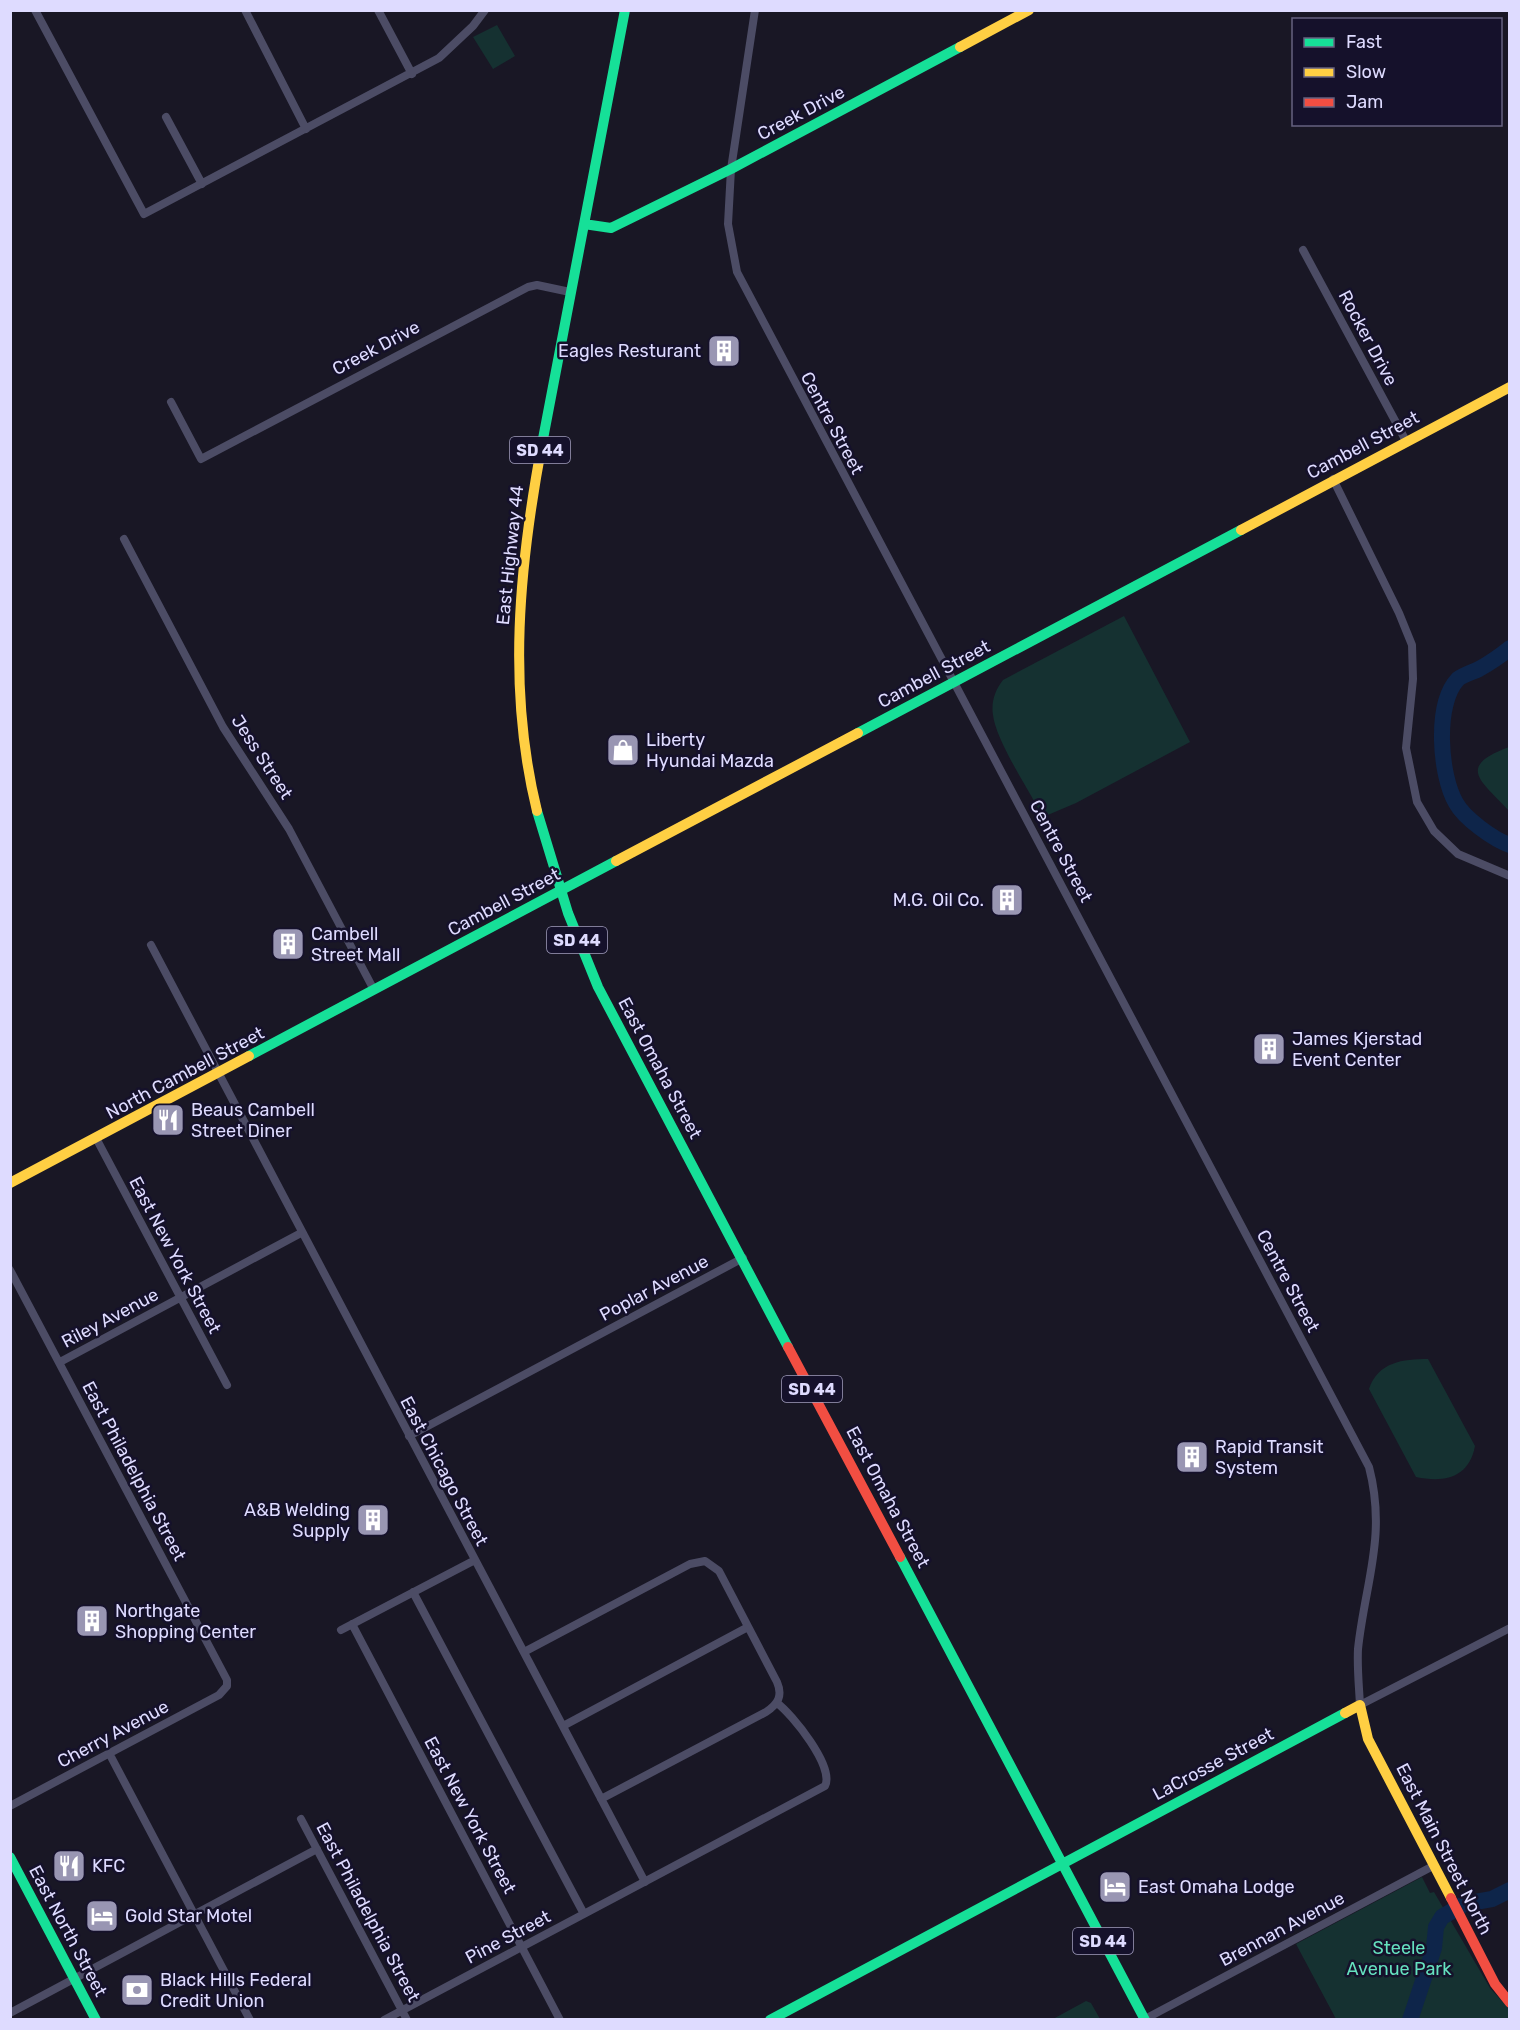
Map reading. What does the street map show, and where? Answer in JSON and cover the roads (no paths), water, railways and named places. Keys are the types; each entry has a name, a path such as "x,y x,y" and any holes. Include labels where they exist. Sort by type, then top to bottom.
{"main road":[{"name":"East Highway 44","path":"559,892 535,803 523,738 518,680 518,622 532,497 625,10"},
{"name":"Creek Drive","path":"584,224 611,228 731,170 1029,10"},
{"name":"Cambell Street","path":"374,990 1509,387"},
{"name":"East Omaha Street","path":"559,892 598,987 1145,2019"},
{"name":"North Cambell Street","path":"10,1183 374,990"},
{"name":"LaCrosse Street","path":"770,2019 1360,1704"},
{"name":"East Main Street North","path":"1360,1704 1368,1738 1495,1984 1509,2003"},
{"name":"East North Street","path":"10,1857 96,2019"}],"street":[{"path":"35,10 144,214 439,58 473,26 485,10"},
{"path":"244,10 306,129"},
{"path":"378,10 412,74"},
{"name":"Centre Street","path":"755,10 731,170 728,224 736,272 1369,1467 1377,1506 1377,1528 1372,1575 1358,1652 1360,1704"},
{"path":"166,117 202,184"},
{"name":"Rocker Drive","path":"1303,250 1406,441"},
{"name":"Creek Drive","path":"171,402 201,459 528,287 537,285 570,292"},
{"path":"1334,479 1399,613 1412,645 1413,679 1406,748 1417,802 1434,831 1458,854 1509,876"},
{"name":"Jess Street","path":"124,539 223,727 278,809 374,990"},
{"name":"East Chicago Street","path":"151,945 645,1882"},
{"name":"East New York Street","path":"96,1138 226,1385"},
{"name":"Riley Avenue","path":"60,1362 301,1233"},
{"name":"Poplar Avenue","path":"409,1436 743,1258"},
{"name":"East Philadelphia Street","path":"10,1270 225,1673 227,1686"},
{"path":"341,1630 475,1560"},
{"path":"524,1652 701,1561 711,1563 719,1571 780,1688 777,1703 766,1712 601,1798"},
{"path":"414,1592 584,1914"},
{"name":"East New York Street","path":"352,1624 560,2019"},
{"path":"563,1725 748,1627"},
{"name":"LaCrosse Street","path":"1360,1704 1509,1628"},
{"name":"Cherry Avenue","path":"10,1806 219,1695 227,1686"},
{"name":"Pine Street","path":"384,2019 825,1786 826,1770 803,1730 791,1713 777,1703"},
{"path":"109,1753 250,2019"},
{"name":"East Philadelphia Street","path":"301,1819 407,2019"},
{"path":"10,2013 317,1849"},
{"name":"Brennan Avenue","path":"1145,2019 1433,1866"}],"waterway":[{"path":"1510,648 1483,667 1458,679 1450,690 1445,705 1442,740 1446,776 1456,803 1480,828 1510,845"},
{"path":"1410,2020 1434,1948 1436,1927 1442,1917 1464,1904 1492,1899 1510,1890"}],"place":[{"name":"Eagles Resturant","path":"724,351"},
{"name":"Liberty Hyundai Mazda","path":"623,750"},
{"name":"M.G. Oil Co.","path":"1007,900"},
{"name":"Cambell Street Mall","path":"288,944"},
{"name":"James Kjerstad Event Center","path":"1269,1049"},
{"name":"Beaus Cambell Street Diner","path":"168,1120"},
{"name":"Rapid Transit System","path":"1192,1457"},
{"name":"A&B Welding Supply","path":"373,1520"},
{"name":"Northgate Shopping Center","path":"92,1621"},
{"name":"KFC","path":"69,1866"},
{"name":"East Omaha Lodge","path":"1115,1887"},
{"name":"Gold Star Motel","path":"102,1916"},
{"name":"Black Hills Federal Credit Union","path":"137,1990"}],"park label":[{"name":"Steele Avenue Park","path":"1399,1958"}]}
